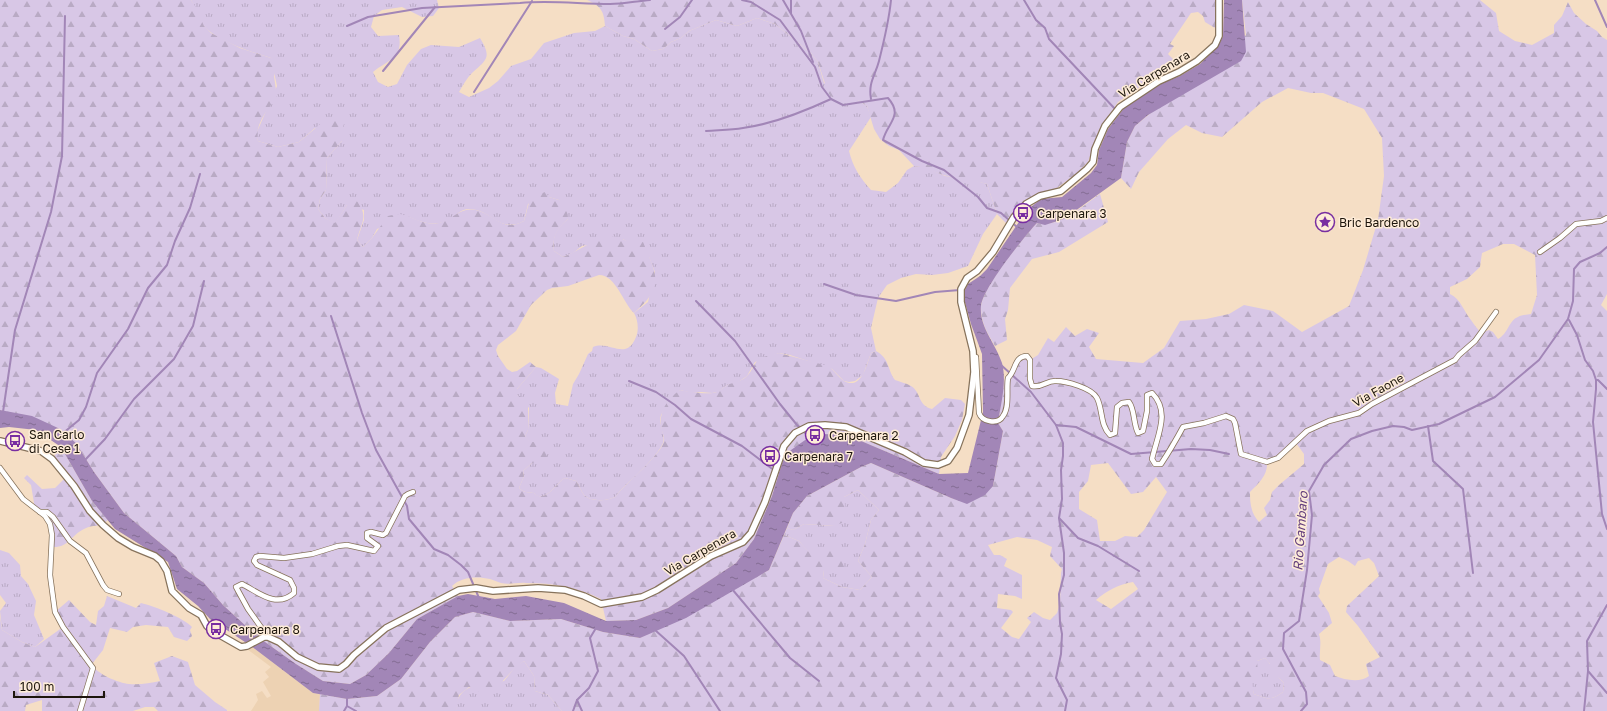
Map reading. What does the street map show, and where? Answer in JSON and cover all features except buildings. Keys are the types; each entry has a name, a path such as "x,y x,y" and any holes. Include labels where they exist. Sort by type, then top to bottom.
{"street":[{"name":"Via Carpenara","path":"263,635 279,642 296,657 306,662 318,667 339,669 386,628 459,590 476,588 493,591 538,588 565,590 584,596 601,604 642,597 657,590 711,556 743,542 751,533 765,502 784,446 795,433 809,426 825,425 846,427 906,452 924,463 938,465 948,461 957,448 969,415 974,372 973,351 961,302 961,289 967,278 977,271 993,252 1014,217 1026,204 1040,196 1061,191 1087,170 1093,162 1095,149 1105,126 1120,107 1159,81 1197,62 1215,45 1219,36 1219,0"},
{"path":"1540,252 1560,238 1576,224 1601,221 1607,218"},
{"name":"Via Faone","path":"973,351 976,356 980,416 984,420 1000,420 1004,416 1006,410 1008,378 1012,374 1018,359 1022,356 1027,356 1030,360 1030,379 1032,386 1038,387 1054,380 1081,386 1092,392 1097,398 1104,425 1110,435 1115,433 1117,407 1122,403 1129,402 1132,406 1134,425 1138,433 1143,431 1147,411 1147,395 1152,393 1160,403 1163,423 1152,459 1155,464 1161,464 1175,444 1183,427 1204,423 1226,416 1233,419 1235,423 1241,454 1267,462 1278,458 1307,431 1329,421 1360,413 1372,404 1455,360 1475,341 1496,312"},
{"path":"0,441 41,451 52,459 74,486 90,511 103,525 133,548 155,556 161,561 167,571 172,591 189,608 201,615 211,630 241,647 247,646 263,635 263,630 248,609 236,588 242,584 266,598 276,600 289,598 294,593 294,588 290,580 257,565 254,561 256,558 260,556 284,558 312,554 338,546 347,545 374,551 378,546 367,538 367,533 371,532 383,535 386,533 405,496 413,492"},
{"path":"0,468 23,499 40,512 50,524 52,535 50,576 55,612 63,627 93,668 80,711"},
{"path":"40,512 47,512 53,516 70,541 86,553 107,590 119,594"}],"shaded area":[{"path":"251,646 313,693 320,694 319,711 251,711 258,700 256,694 262,691 267,698 271,696 263,682 269,677 265,672 271,667 247,649"}],"green space":[{"path":"0,0 191,0 204,26 211,33 240,48 271,58 277,66 274,76 277,97 260,123 257,135 258,141 278,147 299,142 324,121 334,119 345,120 342,131 342,141 327,158 326,190 320,199 318,209 325,218 335,223 347,205 357,201 363,211 363,220 357,240 363,247 372,238 388,216 396,214 405,215 434,224 445,221 462,211 472,210 479,211 505,224 517,224 524,221 531,200 545,192 549,197 559,200 567,208 568,219 556,233 554,241 554,251 563,257 593,242 605,238 617,237 632,244 643,242 654,272 654,288 644,304 634,313 615,284 605,276 599,275 568,286 547,290 531,305 516,331 498,345 496,350 498,356 507,369 512,372 517,371 530,362 536,367 517,389 517,395 526,399 528,402 528,430 525,436 530,442 539,442 546,445 547,458 544,461 532,463 523,471 524,476 519,488 522,491 543,496 550,492 565,478 576,481 584,495 591,499 604,500 615,497 650,461 661,447 664,439 661,428 661,415 665,405 676,393 680,390 704,393 717,392 727,385 745,378 759,358 779,353 828,366 844,381 850,383 859,379 863,374 871,353 876,351 884,357 895,380 909,385 914,389 924,405 927,407 932,409 945,398 961,400 965,404 962,420 955,436 941,457 939,474 847,435 783,460 772,496 754,539 736,563 668,608 636,620 606,621 601,599 583,591 565,586 546,584 504,584 490,579 465,579 452,586 458,596 417,619 389,653 366,675 350,684 323,681 258,637 223,605 204,583 182,567 176,556 124,513 94,472 76,443 58,428 0,410"},
{"path":"191,0 437,0 439,8 433,16 422,17 402,7 382,10 374,16 371,27 378,36 399,35 400,43 397,54 394,58 373,72 378,82 388,87 397,84 407,65 421,49 431,45 459,47 480,38 486,50 486,58 468,77 459,92 469,97 489,88 498,81 511,66 531,59 544,43 574,33 595,31 605,26 623,36 634,39 652,51 663,49 671,42 681,38 689,31 716,20 737,26 757,18 775,24 811,53 818,62 824,83 867,106 871,117 849,151 857,172 871,190 886,192 898,183 907,170 914,166 925,167 945,176 973,180 987,184 997,214 983,234 968,266 948,273 932,275 916,274 901,278 887,285 878,298 871,328 876,351 871,353 863,375 855,381 844,381 832,369 790,355 779,353 755,362 747,376 737,383 727,385 718,392 692,393 680,390 662,412 660,422 664,440 659,450 648,464 615,497 604,500 591,499 584,495 576,481 565,478 546,495 538,496 534,493 524,492 519,488 524,476 523,471 532,463 539,442 529,442 525,436 528,430 529,408 517,395 517,389 536,367 541,368 559,379 555,393 556,404 568,406 573,384 593,347 605,346 622,349 627,348 632,344 636,337 638,328 634,313 648,302 655,272 649,257 623,239 582,246 573,253 563,257 554,251 554,237 560,226 568,219 559,200 549,197 528,204 524,221 515,224 508,225 501,223 477,210 469,209 461,211 450,219 440,223 424,222 409,217 377,229 372,238 363,247 357,240 364,220 364,210 347,205 335,224 325,218 318,209 320,199 326,190 327,158 342,141 342,131 315,128 299,142 278,147 258,141 256,134 277,86 271,58 225,41 208,31 201,22"},
{"path":"587,0 1215,0 1215,28 1205,22 1203,16 1198,12 1191,13 1170,44 1174,46 1168,54 1174,60 1161,68 1163,73 1118,102 1099,130 1088,162 1077,173 1057,188 1031,197 1022,203 1008,225 997,214 987,184 943,175 914,166 899,150 889,146 880,139 874,129 867,106 858,100 837,101 828,93 818,62 811,53 775,24 757,18 737,26 716,20 689,31 681,38 671,42 663,49 652,51 634,39 623,36 605,26 604,16 599,7"},
{"path":"1242,0 1480,0 1496,13 1499,31 1515,41 1532,45 1554,33 1554,25 1562,16 1568,2 1574,13 1607,40 1607,294 1601,305 1607,311 1607,711 562,711 548,695 535,691 534,676 524,661 489,696 469,687 459,695 456,711 319,711 320,694 347,699 377,696 401,679 430,642 455,617 473,612 510,621 561,619 603,632 640,638 769,570 784,535 799,541 810,553 828,546 842,556 844,568 824,570 823,578 842,587 860,590 872,577 858,561 865,544 871,520 879,510 858,490 844,497 847,521 834,526 804,524 793,530 787,528 793,513 807,496 871,463 951,498 967,503 993,486 1003,431 998,423 1005,378 1008,378 1022,356 1030,360 1038,355 1048,338 1054,342 1066,327 1075,336 1087,329 1099,333 1089,347 1096,359 1143,363 1164,348 1180,321 1206,319 1229,314 1244,305 1273,311 1302,332 1349,306 1363,270 1378,220 1384,176 1382,138 1364,109 1323,93 1311,93 1288,88 1262,102 1222,137 1202,133 1186,125 1168,139 1139,172 1131,189 1121,178 1127,142 1135,126 1246,35","holes":["1503,244 1514,244 1535,255 1537,295 1531,314 1521,316 1512,321 1504,334 1498,339 1493,332 1489,330 1481,333 1460,302 1450,294 1450,287 1467,279 1480,267 1482,253","1296,443 1304,454 1304,464 1272,492 1270,500 1264,508 1267,515 1259,522 1254,515 1250,500 1250,492 1260,482 1264,475 1267,462","1108,463 1131,494 1143,492 1156,477 1167,492 1144,530 1137,537 1125,536 1115,541 1100,541 1097,520 1079,509 1079,492 1088,481 1091,465","1017,537 1037,540 1052,547 1050,556 1062,569 1060,604 1057,613 1050,620 1043,618 1034,612 1027,618 1031,622 1019,639 1012,637 1001,628 1013,612 1011,610 997,608 998,594 1015,596 1022,599 1022,575 1004,566 1007,559 1000,555 994,555 988,545","1339,557 1355,566 1358,561 1369,558 1374,563 1379,576 1347,606 1346,612 1380,657 1366,664 1369,676 1361,680 1343,679 1335,676 1330,665 1320,660 1319,634 1332,623 1329,613 1318,596 1320,593 1319,589 1328,564","1133,582 1138,589 1111,609 1096,600 1108,591 1123,584","1265,658 1270,664 1270,669 1284,683 1283,692 1272,698 1254,694 1253,682 1254,677 1258,672 1257,661"]},
{"path":"1100,194 1108,222 1059,252 1032,259 1010,288 1008,310 1005,319 1007,340 995,346 987,333 981,308 983,300 995,277 1022,240 1037,223 1046,224 1062,219 1078,210"},
{"path":"61,447 92,501 108,520 102,524 84,529 66,543 58,547 52,547 50,524 35,509 31,485 24,478 27,475 42,489 55,488 66,477 52,459"},
{"path":"858,490 879,510 871,520 865,544 858,561 872,577 860,590 842,587 823,578 824,570 799,541 784,535 787,528 793,530 804,524 834,526 844,497"},
{"path":"0,550 9,553 20,565 21,576 28,584 36,601 34,615 44,639 35,647 22,642 2,630 0,611 6,603 0,595"},
{"path":"107,596 136,608 141,603 168,613 192,627 190,630 192,636 187,641 174,637 168,627 146,625 133,627 127,632 110,628 103,650 92,664 94,668 108,677 120,682 133,684 149,683 160,681 154,663 172,656 188,662 195,685 227,711 158,711 154,707 145,707 133,711 42,711 42,700 26,705 25,711 0,711 0,616 2,630 22,642 35,647 63,627 55,612 69,600 90,622 96,625 98,611 104,606"},
{"path":"1265,658 1284,683 1283,692 1272,698 1266,698 1254,694 1251,683 1257,661"},
{"path":"524,661 534,676 535,691 548,695 562,711 456,711 457,702 466,690 480,685 504,681 516,666"}],"water":[{"path":"1224,0 1242,0 1246,52 1241,61 1148,115 1135,126 1127,142 1121,178 1064,219 1045,225 1037,223 1004,263 983,298 981,314 985,328 1002,363 1004,378 998,423 1003,431 993,486 985,495 967,504 871,463 861,467 807,496 793,513 769,570 686,618 640,638 603,632 561,619 510,621 473,612 455,617 430,642 401,679 377,696 347,699 313,693 251,646 210,619 198,606 177,589 168,562 115,529 92,501 61,447 36,430 9,427 0,428 0,410 32,416 58,428 76,443 94,472 124,513 176,556 182,567 204,583 223,605 258,637 323,681 350,684 366,675 389,653 417,619 458,596 468,594 495,599 526,596 564,603 606,621 636,620 668,608 736,563 754,539 772,496 783,460 791,450 808,438 822,434 847,435 939,474 968,473 983,412 982,354 964,299 965,290 968,284 987,269 1027,210 1041,199 1062,197 1091,173 1097,165 1099,150 1108,129 1124,108 1157,85 1180,76 1200,64 1218,46 1223,36"}],"waterway":[{"path":"347,26 368,17 422,8 542,2 615,4 650,0"},
{"path":"665,29 680,17 692,0"},
{"path":"742,0 751,2 780,20 815,67 822,87 831,99 843,105 888,98 893,104 895,115 883,140 922,161 944,170 978,197 987,208 1001,213 1017,227"},
{"path":"783,0 801,31 813,62"},
{"path":"791,0 791,13"},
{"path":"871,99 870,88 883,46 891,0"},
{"path":"1024,0 1036,20 1045,28 1049,39 1116,110"},
{"path":"1595,0 1607,27"},
{"path":"474,92 532,1"},
{"path":"383,71 435,7"},
{"path":"3,412 15,330 51,212 62,156 65,16"},
{"path":"706,131 738,129 765,124 799,113 831,99"},
{"path":"62,434 79,420 86,407 97,373 128,329 148,288 167,265 175,241 190,208 200,174"},
{"name":"Rio Gambaro","path":"1301,711 1307,704 1306,692 1283,649 1284,633 1299,621 1307,570 1312,515 1309,491 1324,465 1351,439 1372,431 1393,426 1404,427 1412,430 1439,424 1495,397 1539,360 1568,319 1573,301 1574,269 1580,262 1600,253 1607,247"},
{"path":"84,461 105,439 134,399 174,359 193,326 204,281"},
{"path":"824,284 856,295 896,301 935,292 960,290"},
{"path":"696,301 735,341 780,404 811,439"},
{"path":"331,316 362,413 376,450 407,506 409,519 434,549 448,555 468,572 479,598"},
{"path":"1569,320 1577,335 1585,360 1593,371 1596,380 1593,422 1602,514 1607,529"},
{"path":"1001,365 1031,392 1056,425 1063,443 1061,470 1062,499 1059,518 1064,553 1064,575 1059,594 1062,634 1061,654 1056,678 1067,700 1065,711"},
{"path":"1596,380 1598,380 1607,389"},
{"path":"629,381 656,392 675,405 691,419 742,446 781,474"},
{"path":"1056,425 1076,427 1131,454 1191,449 1210,450 1229,454"},
{"path":"1428,426 1433,461 1463,489 1473,573"},
{"path":"1059,518 1078,538 1098,546 1139,571"},
{"path":"732,589 790,658 819,681"},
{"path":"1584,711 1588,671 1587,641 1607,605"},
{"path":"573,711 577,700 589,688 598,671 590,638 596,628"},
{"path":"655,630 684,656 720,711"},
{"path":"1588,671 1607,693"},
{"path":"344,711 347,706 347,699"},
{"path":"577,700 582,711"},
{"path":"347,706 356,711"}],"place":[{"name":"Carpenara 3","path":"1023,213"},
{"name":"Bric Bardenco","path":"1325,222"},
{"name":"Carpenara 2","path":"815,435"},
{"name":"San Carlo di Cese 1","path":"15,441"},
{"name":"Carpenara 7","path":"770,456"},
{"name":"Carpenara 8","path":"216,629"}]}
